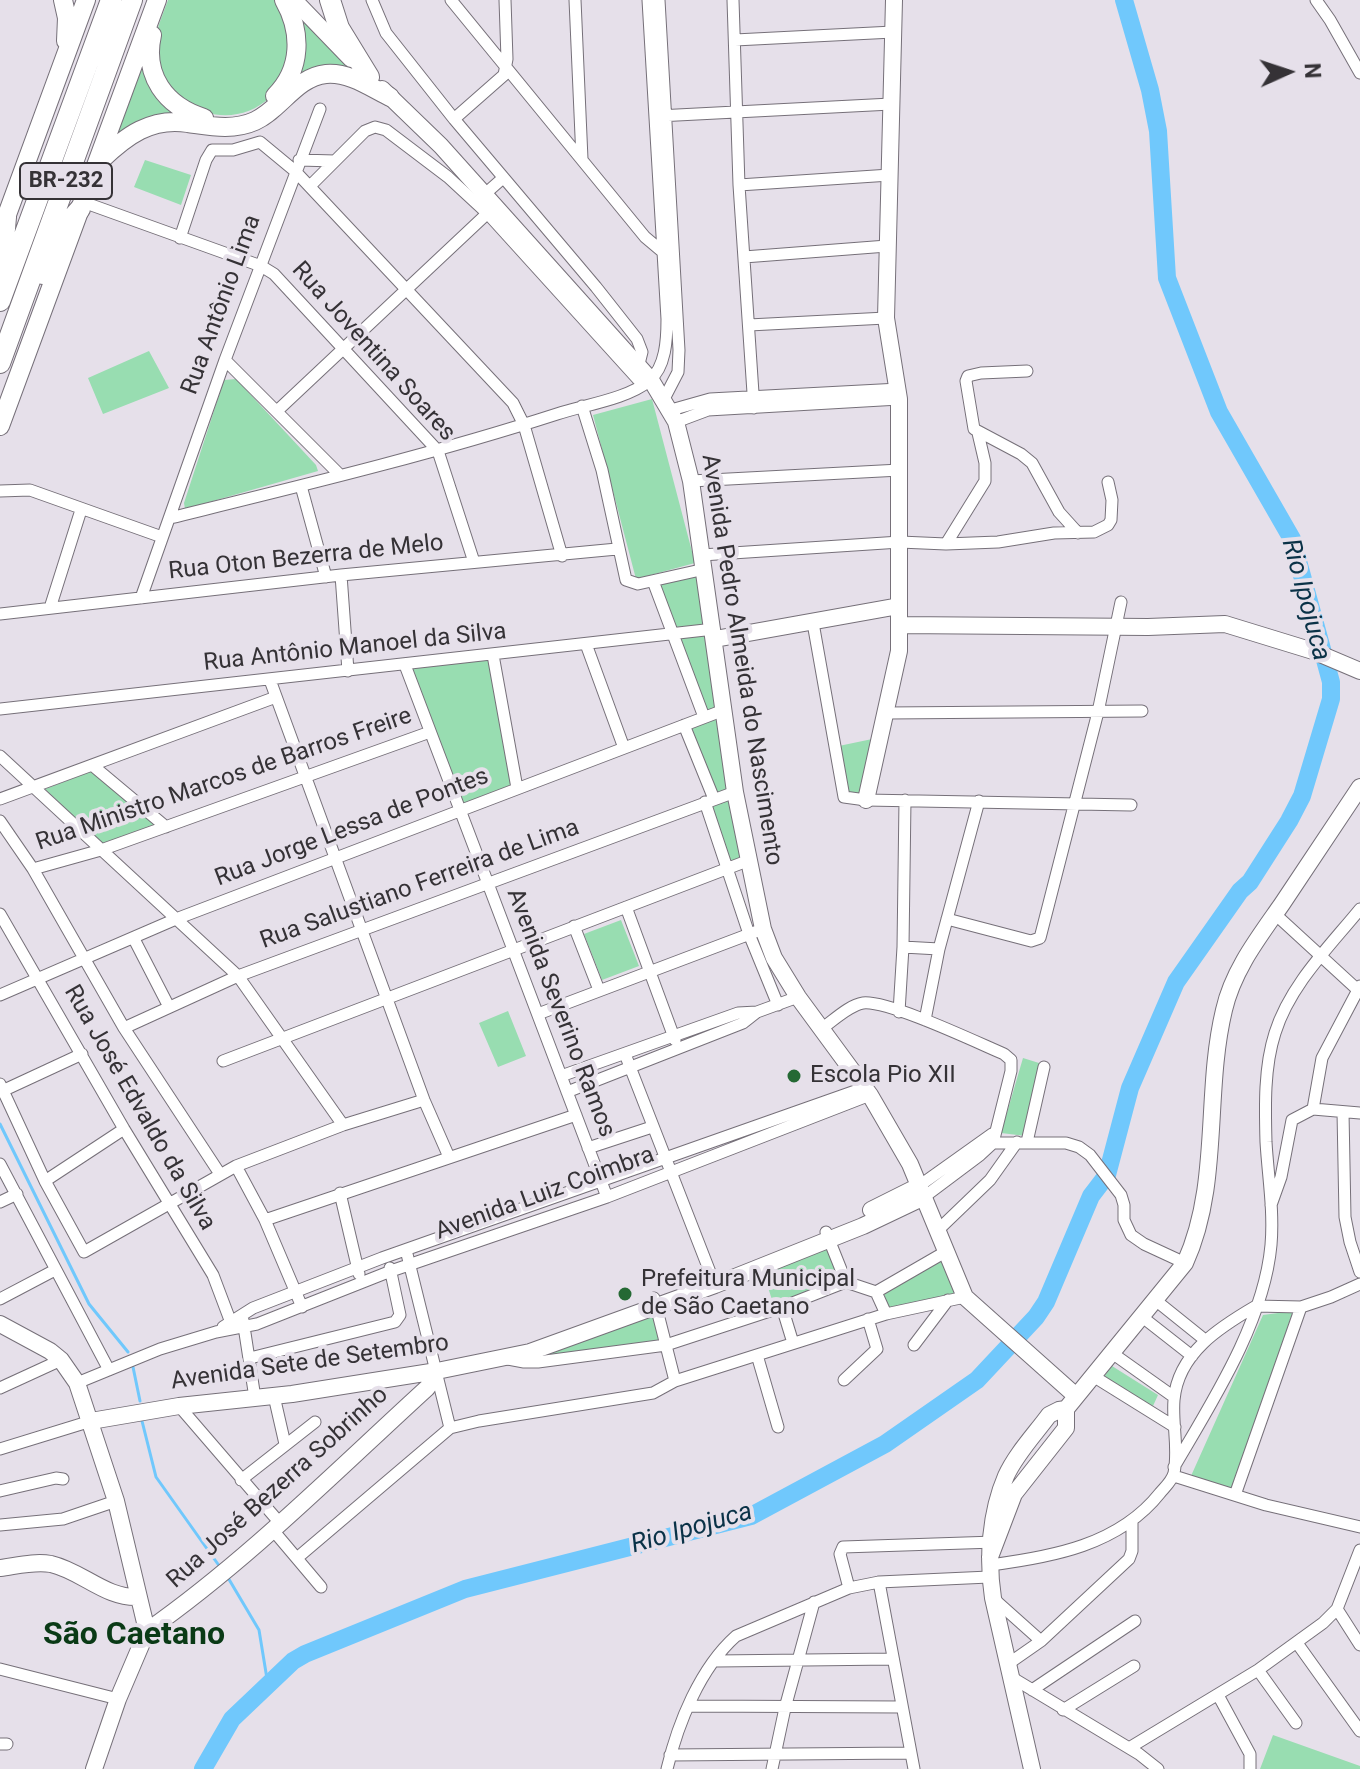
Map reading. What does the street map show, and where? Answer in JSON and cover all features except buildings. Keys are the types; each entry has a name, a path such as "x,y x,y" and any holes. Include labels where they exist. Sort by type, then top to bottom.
{"highway":[{"name":"BR-232","path":"0,301 111,0"},
{"name":"BR-232","path":"0,363 132,0"},
{"path":"330,0 339,28 369,77"},
{"path":"0,363 14,342 43,272 81,205"},
{"path":"0,281 3,225"}],"main road":[{"path":"62,67 67,18 63,0"},
{"name":"BR-232","path":"3,225 86,0"},
{"path":"159,0 150,46 155,80 170,100 181,108 216,119 237,117 260,108 280,91 289,78 295,66 297,43 293,19 284,0"},
{"name":"BR-232","path":"0,426 159,0"},
{"path":"96,165 128,136 150,125 175,122 225,127 253,121 270,111 302,83 319,76 348,77 390,97"}],"street":[{"name":"Avenida Pedro Almeida do Nascimento","path":"294,0 441,146 489,205 639,364 647,382 670,411 691,481 756,932 798,997 867,1091 910,1164 965,1297"},
{"path":"372,0 386,33 637,339 642,352 639,364"},
{"path":"451,0 645,237 667,254 679,350 670,411"},
{"path":"454,119 497,83 507,69 505,0"},
{"path":"575,0 582,160"},
{"path":"170,518 438,451 582,406 647,382 662,358 667,319 667,254 659,116 648,0"},
{"path":"659,0 659,116"},
{"path":"733,0 739,185 753,402"},
{"path":"866,800 899,651 899,394 886,318 894,0"},
{"path":"1316,0 1360,73"},
{"path":"735,40 893,32"},
{"path":"659,116 891,104"},
{"name":"Rua Antônio Lima","path":"141,598 225,360 320,109"},
{"path":"310,186 365,131 379,127 489,205 647,382"},
{"path":"180,238 212,150 233,150 257,142 297,165 310,186 503,391 524,425 562,556"},
{"path":"297,165 335,161"},
{"path":"739,185 890,175"},
{"path":"277,411 345,350 489,205 503,178"},
{"name":"Rua Joventina Soares","path":"81,205 261,266 287,286 438,451 474,562"},
{"path":"744,257 887,246"},
{"path":"749,325 886,318"},
{"path":"225,360 339,474"},
{"path":"946,544 985,481 985,463 978,433 972,424 966,381 968,376 1027,371"},
{"path":"670,411 698,401 753,402 899,394"},
{"path":"582,406 602,470 623,575 633,584 653,581 704,562 900,542 946,544 1094,532 1111,520 1112,500 1108,482"},
{"path":"978,433 1004,444 1032,463 1059,512 1078,533"},
{"path":"691,481 900,470"},
{"path":"301,486 326,577"},
{"path":"0,491 30,490 162,537"},
{"path":"50,608 81,510"},
{"name":"Rua Oton Bezerra de Melo","path":"0,614 341,575 617,549"},
{"path":"341,575 348,671"},
{"path":"653,581 704,717"},
{"path":"947,919 1031,941 1040,938 1098,712 1121,602"},
{"path":"715,634 813,623 899,606"},
{"path":"813,623 844,797 1131,805"},
{"path":"899,625 1148,627 1225,624 1313,651 1360,671"},
{"name":"Rua Antônio Manoel da Silva","path":"0,709 672,634 715,634"},
{"path":"586,644 624,748"},
{"path":"493,655 517,788"},
{"name":"Avenida Severino Ramos","path":"405,665 607,1197"},
{"path":"270,680 424,1100 449,1157"},
{"path":"0,799 276,697"},
{"name":"Rua Jorge Lessa de Pontes","path":"0,995 176,919 724,710"},
{"path":"887,713 1142,711"},
{"path":"684,725 728,868 756,932 778,1005"},
{"name":"Rua Ministro Marcos de Barros Freire","path":"33,869 101,850 430,732"},
{"path":"0,756 238,976 343,1125"},
{"path":"92,765 166,827"},
{"path":"1032,1769 993,1598 991,1556 1006,1475 1053,1412 1071,1403 1185,1263 1197,1236 1204,1198 1224,1010 1243,962 1360,787"},
{"name":"Rua Salustiano Ferreira de Lima","path":"124,1028 168,1005 238,976 735,792"},
{"path":"899,1012 905,800"},
{"path":"925,1020 939,949 979,801"},
{"path":"0,821 33,869 124,1028 220,1174"},
{"path":"223,1061 747,861"},
{"path":"626,907 676,1042"},
{"path":"849,1588 841,1562 841,1550 850,1546 1044,1558 1083,1546 1132,1521 1151,1504 1174,1471 1217,1391 1256,1306 1271,1246 1266,1115 1271,1050 1287,1005 1360,909"},
{"name":"Rua José Edvaldo da Silva","path":"0,914 124,1129 213,1275 238,1323 250,1358 255,1398"},
{"path":"1275,914 1359,989 1322,1058 1313,1109"},
{"path":"574,926 599,990"},
{"path":"538,1014 756,932"},
{"path":"134,939 168,1005"},
{"path":"903,947 939,949"},
{"path":"561,1076 627,1060 676,1042 738,1013 757,1012 798,997"},
{"path":"821,1029 859,1004 871,1003 925,1020 1004,1054 1011,1060 1011,1071 991,1138 921,1191"},
{"path":"82,1054 1,1089 45,1181 84,1252 236,1166 343,1125 424,1100"},
{"path":"567,1092 627,1060"},
{"path":"627,1060 713,1281"},
{"path":"937,1231 990,1180 1022,1142 1044,1067"},
{"name":"Avenida Luiz Coimbra","path":"238,1323 253,1308 388,1256 783,1116 867,1091"},
{"name":"Avenida Luiz Coimbra","path":"238,1323 302,1307 391,1271 607,1197 789,1128 867,1091"},
{"path":"1271,1205 1281,1177 1289,1124 1298,1114 1313,1109 1360,1113"},
{"path":"1343,1112 1345,1217 1360,1272"},
{"path":"265,1220 576,1115"},
{"path":"783,1116 789,1128"},
{"path":"588,1148 652,1127"},
{"path":"45,1181 124,1129"},
{"path":"991,1138 1066,1143 1079,1147 1090,1155 1121,1195 1124,1220 1131,1235 1185,1263"},
{"path":"0,1164 109,1370"},
{"path":"236,1166 265,1220 302,1307"},
{"name":"Avenida Sete de Setembro","path":"91,1421 433,1372 559,1345 655,1303 828,1236 921,1191"},
{"path":"340,1193 362,1282"},
{"path":"0,1202 17,1194"},
{"path":"828,1236 846,1282"},
{"path":"406,1250 433,1372 450,1428"},
{"path":"876,1292 947,1251"},
{"path":"250,1358 395,1322 400,1315 388,1256"},
{"path":"0,1299 55,1270"},
{"path":"499,1356 524,1362 559,1345 666,1345 782,1307 846,1282 876,1292 886,1314"},
{"path":"1174,1471 1174,1397 1192,1356 1205,1340 1226,1323 1256,1306 1301,1307 1360,1284"},
{"path":"297,1558 450,1428 653,1393 675,1381 868,1319 965,1297 1043,1365 1071,1403 1066,1428 1014,1494 991,1556"},
{"path":"1154,1299 1205,1340"},
{"path":"914,1345 948,1300"},
{"path":"655,1303 675,1381"},
{"path":"782,1307 793,1343"},
{"path":"1235,1495 1301,1307"},
{"path":"1141,1316 1192,1356"},
{"path":"844,1380 877,1349 868,1319"},
{"path":"77,1383 160,1349 238,1323"},
{"path":"0,1324 61,1360 77,1383 116,1501 147,1631 118,1699 94,1769"},
{"path":"1112,1353 1174,1397"},
{"path":"757,1355 778,1427"},
{"path":"0,1388 61,1360"},
{"name":"Rua José Bezerra Sobrinho","path":"147,1631 216,1578 276,1526 427,1388 433,1372"},
{"path":"1093,1376 1175,1427"},
{"path":"274,1396 285,1444"},
{"path":"179,1406 241,1480 321,1587"},
{"path":"0,1449 91,1421"},
{"path":"241,1480 315,1422"},
{"path":"1026,1446 1044,1457"},
{"path":"1174,1471 1235,1495 1360,1527"},
{"path":"0,1491 63,1479"},
{"path":"0,1525 63,1519 116,1501"},
{"path":"1009,1670 1129,1559 1132,1521"},
{"path":"1129,1748 1258,1670 1297,1643 1337,1609 1360,1550"},
{"path":"667,1769 689,1706 716,1661 736,1636 849,1588 991,1556"},
{"path":"0,1568 37,1563 54,1565 120,1596 139,1597"},
{"path":"879,1582 914,1769"},
{"path":"993,1598 1041,1641"},
{"path":"772,1769 814,1602"},
{"path":"1337,1609 1360,1645"},
{"path":"1032,1690 1135,1621"},
{"path":"1297,1643 1360,1731"},
{"path":"716,1661 893,1659"},
{"path":"1063,1710 1134,1666"},
{"path":"0,1669 118,1699"},
{"path":"1009,1670 1032,1690 1158,1769"},
{"path":"1258,1670 1296,1723"},
{"path":"1218,1695 1250,1754 1250,1769"},
{"path":"689,1706 902,1707"},
{"path":"670,1755 910,1753"}],"green space":[{"path":"168,0 277,0 288,25 290,46 284,74 270,97 257,107 226,115 210,114 181,100 161,76 154,59 154,44"},
{"path":"293,6 367,81 343,71 283,93"},
{"path":"147,40 178,118 103,153"},
{"path":"145,160 191,175 181,205 134,187"},
{"path":"149,351 169,388 103,414 88,378"},
{"path":"236,379 316,465 318,471 185,509 184,503 224,380"},
{"path":"652,399 695,563 636,579 593,415"},
{"path":"705,569 751,862 728,870 703,804 712,801 687,724 702,719 653,581"},
{"path":"493,655 517,788 460,810 405,665"},
{"path":"877,738 861,801 845,801 834,747"},
{"path":"92,771 155,825 104,845 45,789"},
{"path":"621,920 639,966 602,980 584,934"},
{"path":"508,1011 526,1056 498,1067 479,1023"},
{"path":"1023,1058 1039,1063 1026,1136 1001,1133"},
{"path":"826,1242 841,1280 774,1306 762,1269"},
{"path":"941,1259 955,1294 889,1309 883,1291"},
{"path":"656,1310 667,1347 556,1363 529,1351"},
{"path":"1293,1311 1233,1490 1191,1476 1263,1315"},
{"path":"1112,1366 1158,1395 1153,1406 1103,1378"},
{"path":"1273,1735 1360,1766 1360,1769 1260,1769"}],"waterway":[{"name":"Rio Ipojuca","path":"1107,1175 1130,1088 1176,982 1240,891 1250,882 1289,821 1302,796 1331,699 1331,682 1292,539 1219,412 1167,278 1158,131 1150,90 1124,0"},
{"path":"0,1124 89,1304 128,1352"},
{"name":"Rio Ipojuca","path":"203,1769 232,1719 293,1661 305,1654 465,1589 751,1516 885,1444 977,1380 1036,1317 1046,1302 1091,1196 1104,1179"},
{"path":"133,1367 140,1401"},
{"path":"142,1421 156,1477 220,1567"},
{"path":"227,1576 259,1630 268,1685"}],"place":[{"name":"Escola Pio XII","path":"794,1076"},
{"name":"Prefeitura Municipal de São Caetano","path":"625,1294"}],"district":[{"name":"São Caetano","path":"134,1636"}]}
